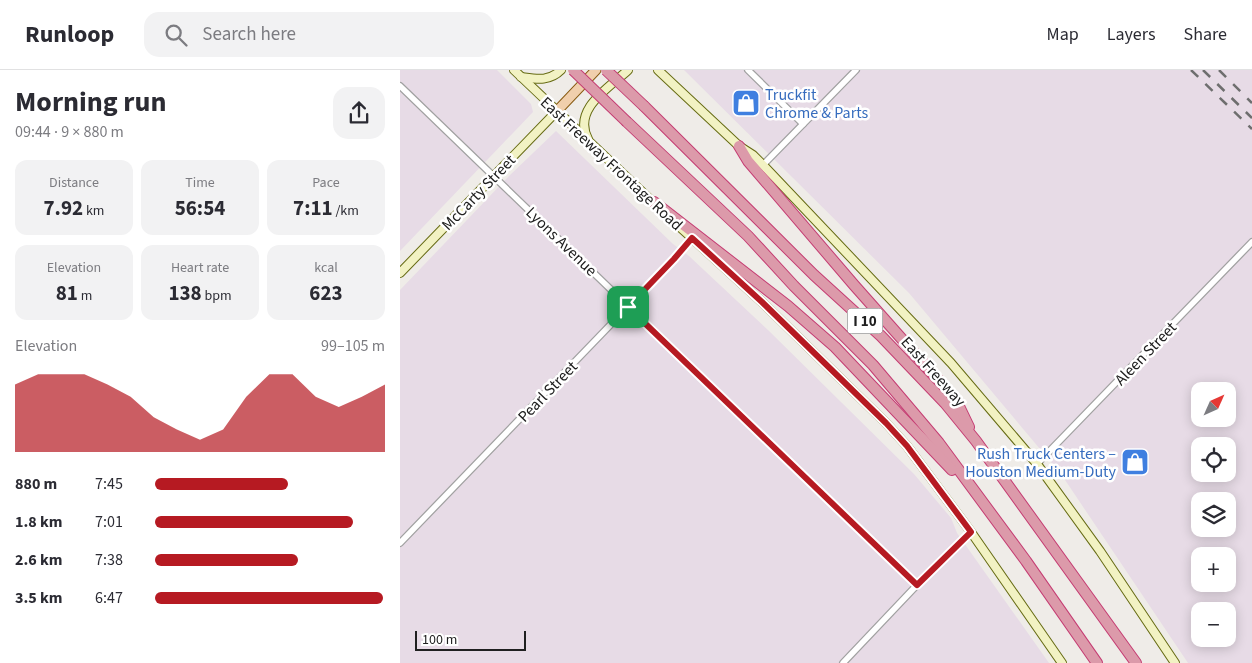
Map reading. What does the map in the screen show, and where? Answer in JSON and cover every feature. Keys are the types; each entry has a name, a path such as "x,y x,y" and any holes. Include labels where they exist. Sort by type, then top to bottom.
{"highway":[{"name":"I 10","path":"573,70 748,236 794,286 873,365 939,443 1097,663"},
{"name":"East Freeway","path":"606,70 814,275 881,336 944,403 976,442 1136,663"},
{"path":"739,146 748,161 847,277 956,400 976,442"},
{"path":"654,202 788,306 835,348 987,508"}],"main road":[{"name":"East Freeway Frontage Road","path":"514,70 590,144 769,308 886,423 907,446 971,532 1062,663"},
{"path":"521,77 545,80 556,75 561,70"},
{"path":"557,111 596,70"},
{"path":"590,144 583,126 584,114 589,106 628,70"},
{"path":"658,70 739,146 753,155 951,362 1037,464 1100,551 1176,663"},
{"name":"McCarty Street","path":"400,273 557,111"}],"street":[{"path":"748,70 803,124"},
{"path":"763,165 856,70"},
{"name":"Lyons Avenue","path":"400,86 917,585"},
{"name":"Pearl Street","path":"400,543 674,259 692,238"},
{"name":"Aleen Street","path":"1037,464 1252,242"},
{"path":"843,663 917,585 971,532"}],"shaded area":[{"path":"400,70 497,70 531,104 533,112 400,251"},
{"path":"684,70 1252,70 1252,663 1188,663 1061,474 909,293"},
{"path":"556,131 673,244 689,256 768,330 914,474 951,518 957,533 1049,663 400,663 400,290 509,176"}],"railway":[{"path":"1191,70 1252,129"},
{"path":"1203,70 1252,118"},
{"path":"1219,70 1252,103"}],"place":[{"name":"Truckfit Chrome & Parts","path":"746,103"},
{"name":"Rush Truck Centers – Houston Medium-Duty","path":"1135,462"}],"route":[{"path":"692,238 846,382 886,423 907,446 971,532 917,585 628,307 692,238"}]}
